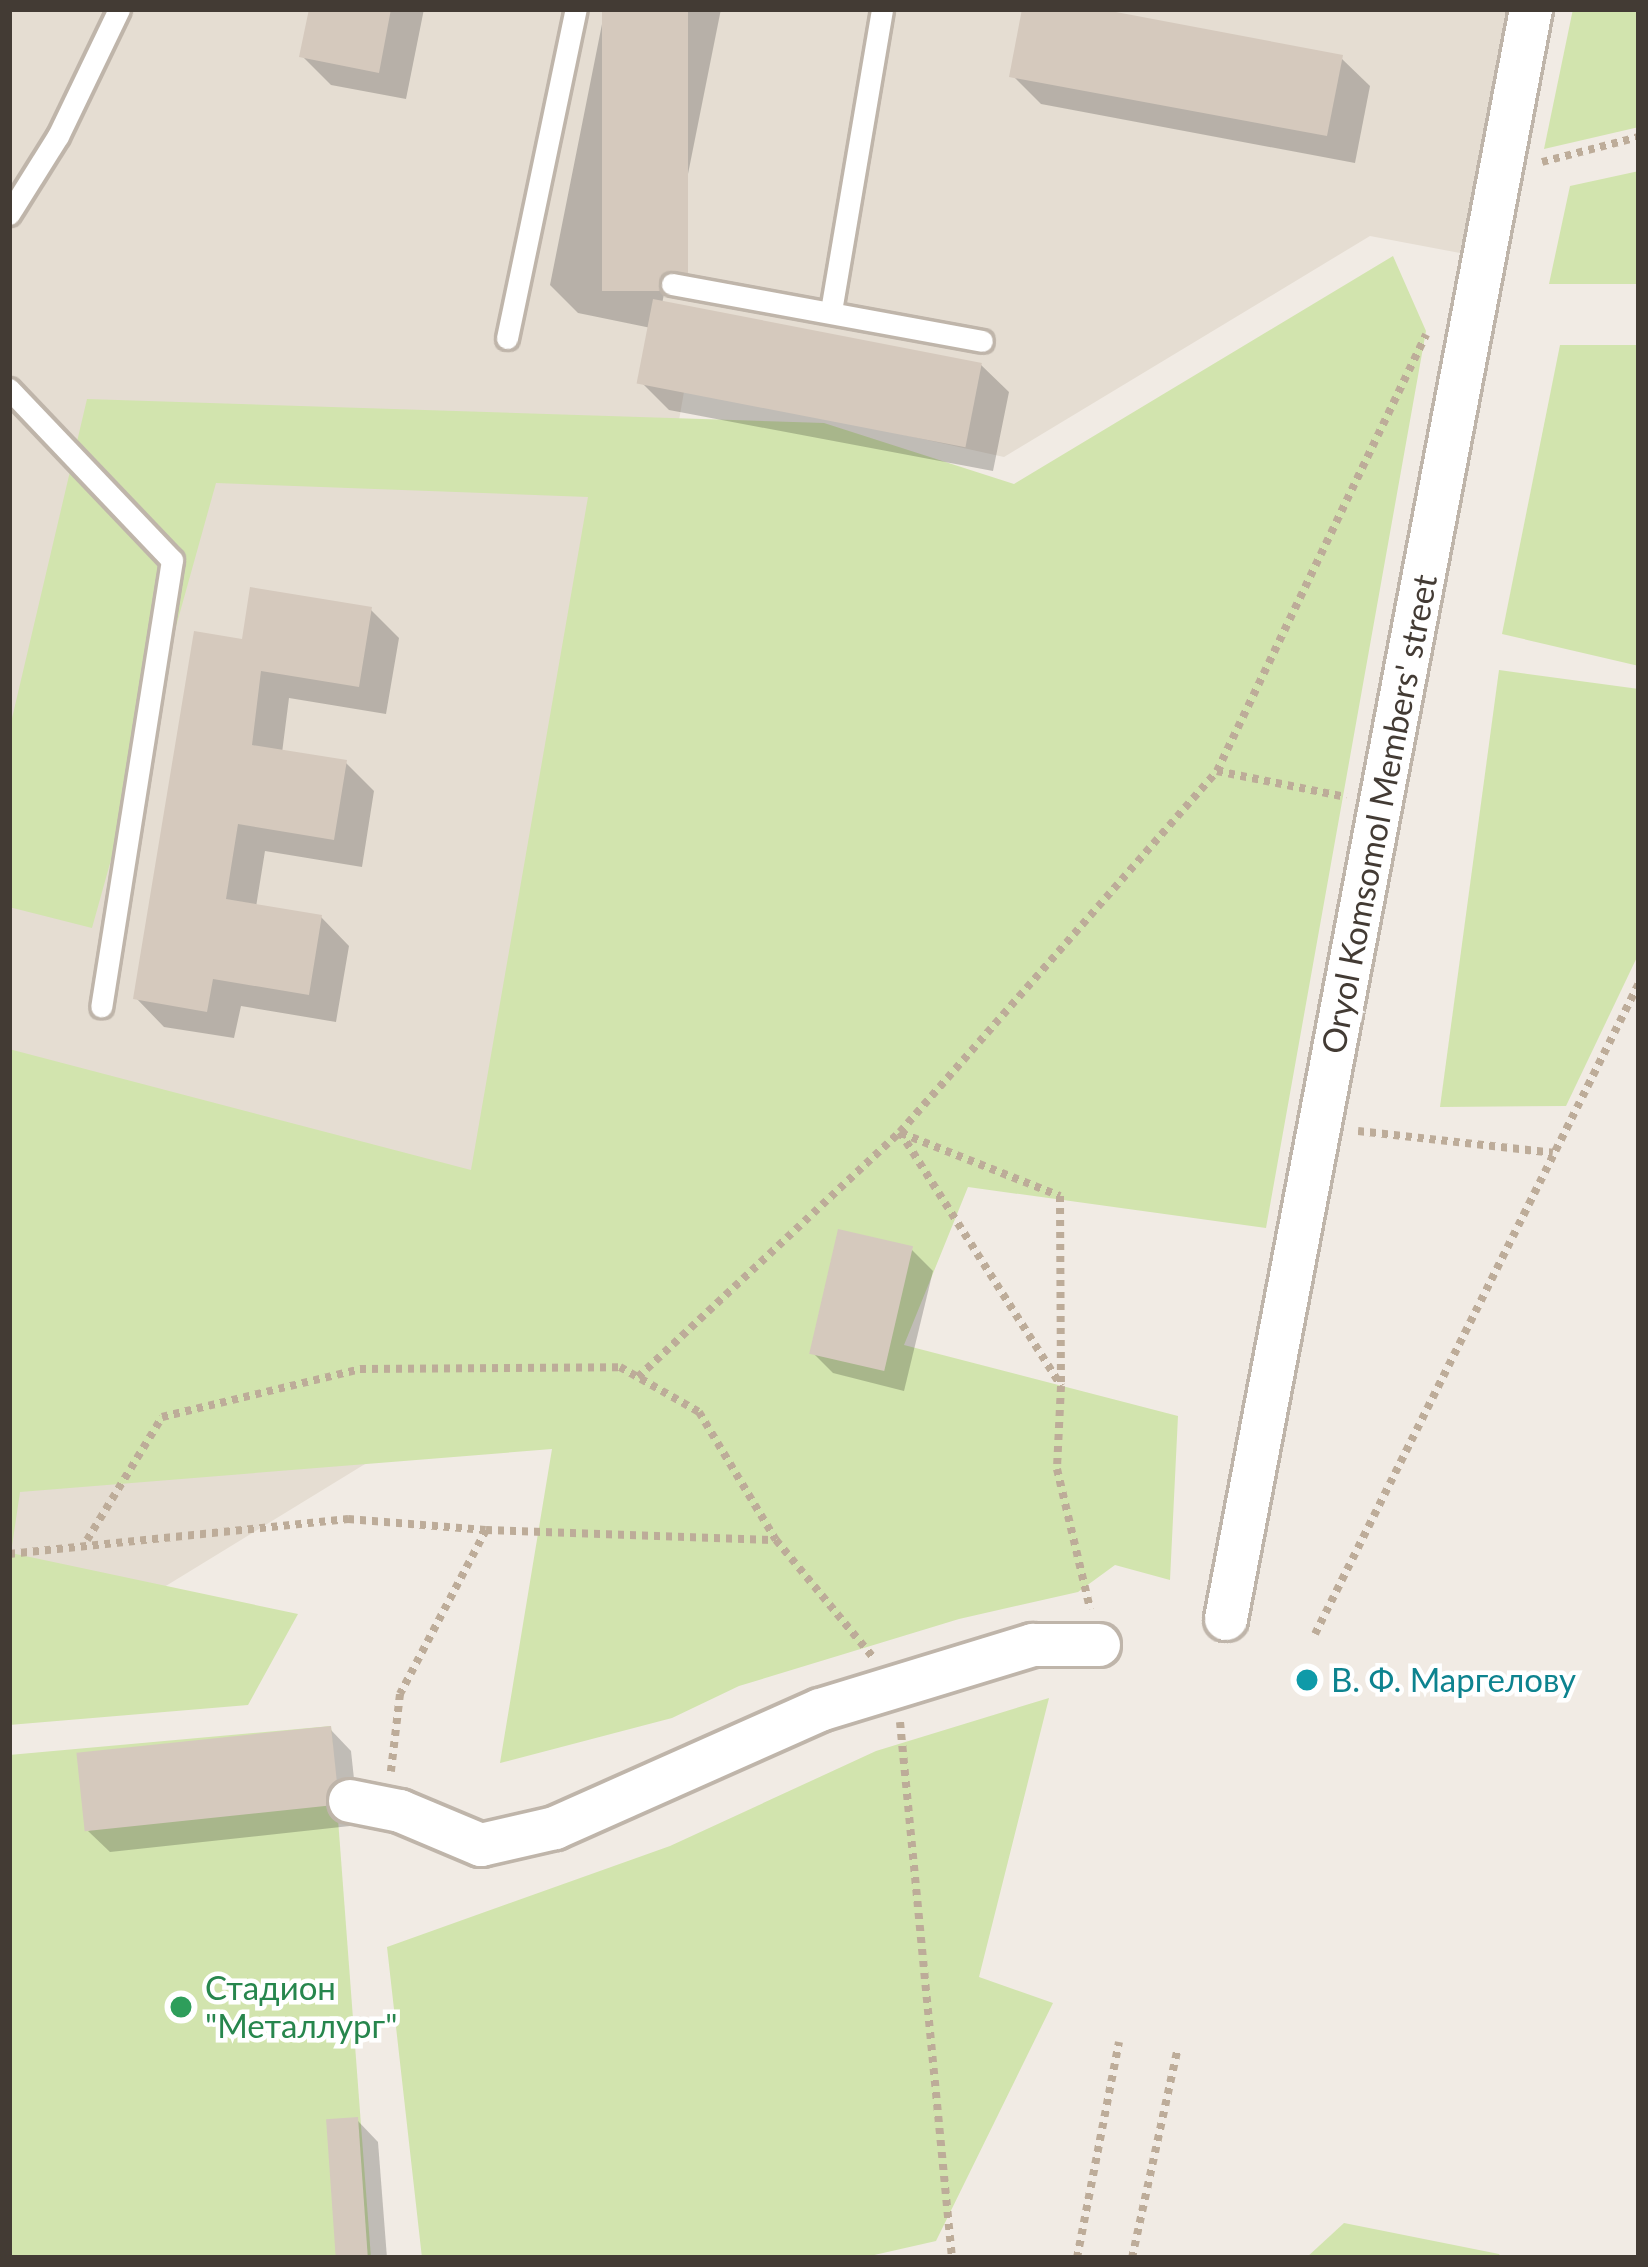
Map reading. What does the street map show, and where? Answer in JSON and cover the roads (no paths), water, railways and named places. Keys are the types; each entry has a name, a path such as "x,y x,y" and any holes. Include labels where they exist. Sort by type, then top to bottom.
{"street":[{"name":"Oryol Komsomol Members' street","path":"1226,1619 1531,9"},
{"path":"369,1804 482,1845 555,1828 720,1751 897,1687 1033,1645 1099,1645"}],"lane":[{"path":"9,214 58,136 118,9"},
{"path":"507,338 576,9"},
{"path":"831,311 882,9"},
{"path":"672,284 982,341"},
{"path":"9,388 172,560 101,1006"}],"place":[{"name":"В. Ф. Маргелову","path":"1307,1680"},
{"name":"Стадион \"Металлург\"","path":"181,2007"}]}
